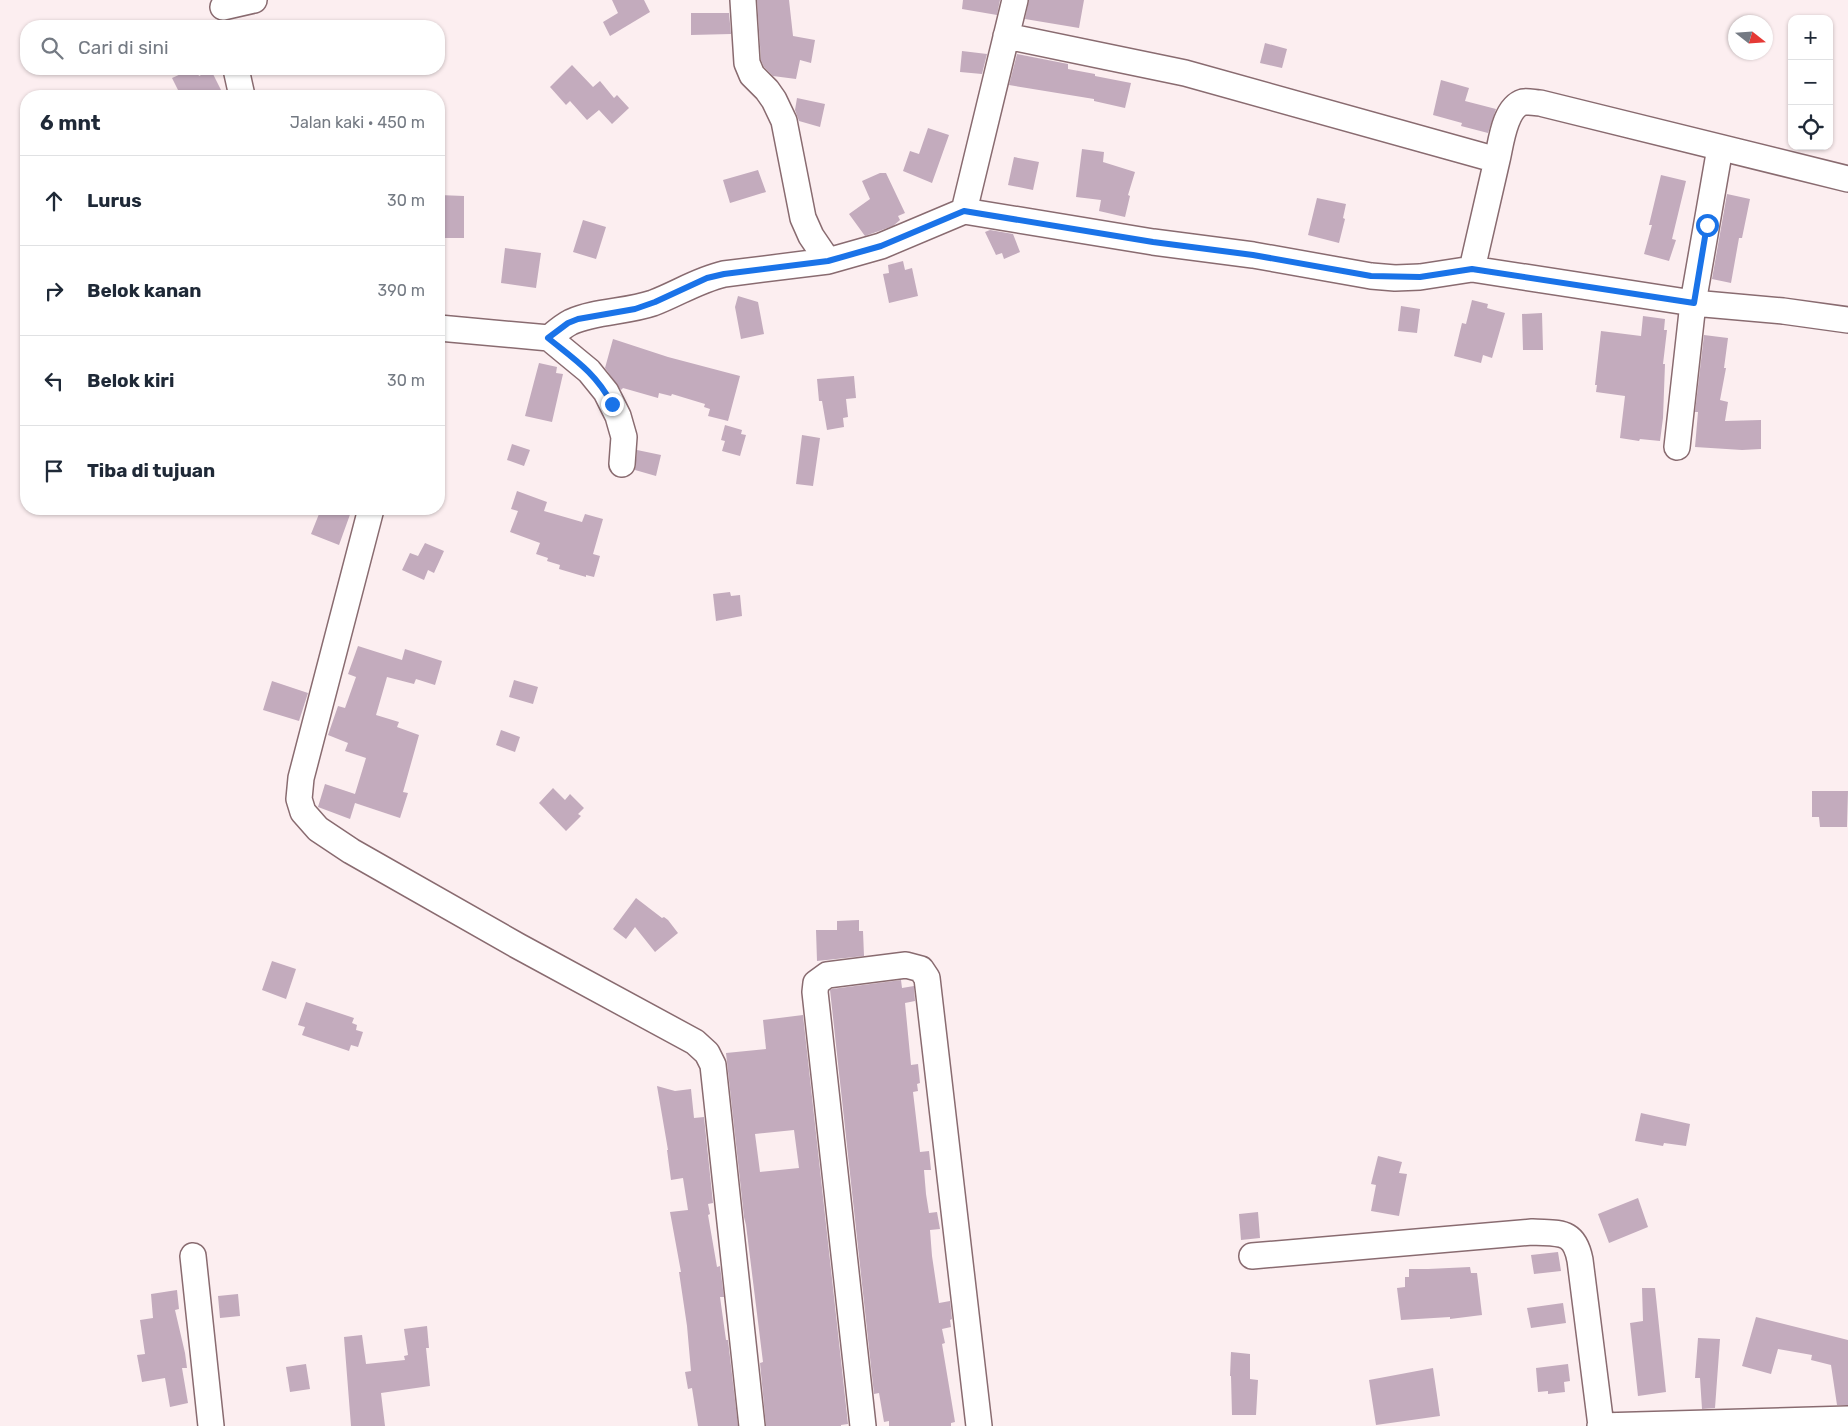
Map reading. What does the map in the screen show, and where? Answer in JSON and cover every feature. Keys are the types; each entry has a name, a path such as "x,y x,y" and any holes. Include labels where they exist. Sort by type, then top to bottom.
{"street":[{"path":"224,11 254,0"},
{"path":"743,0 747,63 752,75 774,100 784,121 804,218 811,236 828,261"},
{"path":"964,211 1015,0"},
{"path":"1006,36 1185,73 1497,160"},
{"path":"237,75 241,90"},
{"path":"1472,269 1505,126 1513,109 1524,102 1540,103 1848,179"},
{"path":"1677,447 1694,303 1720,148"},
{"path":"548,338 568,323 648,304 707,278 724,274 828,261 881,246 964,211 1153,242 1253,255 1371,276 1420,277 1472,269 1694,303 1783,311 1848,320"},
{"path":"445,329 548,338 589,371 606,392 618,416 624,436 622,464"},
{"path":"369,515 301,778 299,799 303,812 318,829 351,852 518,946 695,1042 707,1053 713,1065 752,1426"},
{"path":"863,1426 815,992 816,983 827,974 906,965 921,969 927,978 979,1426"},
{"path":"1252,1256 1532,1232 1561,1234 1570,1237 1578,1246 1600,1426 1775,1424 1848,1419"},
{"path":"193,1256 211,1426"}],"building":[{"path":"612,0 644,0 650,12 610,36 603,22 618,13"},
{"path":"757,0 789,0 793,36 815,40 811,63 800,60 796,79 773,76 764,67 761,60"},
{"path":"963,0 1000,0 997,15 962,9"},
{"path":"1029,0 1084,0 1079,28 1025,19"},
{"path":"691,13 729,13 731,34 691,35"},
{"path":"1265,43 1287,49 1282,68 1260,63"},
{"path":"962,51 987,54 982,74 960,72"},
{"path":"1017,54 1068,64 1068,69 1131,83 1125,108 1094,101 1094,99 1009,85"},
{"path":"572,65 593,87 600,81 614,98 617,95 629,108 612,124 599,110 587,120 570,101 566,105 550,87"},
{"path":"179,75 214,75 221,90 178,90 172,78"},
{"path":"1441,80 1469,88 1465,101 1496,109 1488,133 1461,126 1462,123 1433,115"},
{"path":"797,98 825,104 820,127 799,121 795,110"},
{"path":"928,128 949,135 932,183 903,171 910,151 919,154"},
{"path":"1082,149 1104,152 1103,162 1135,172 1128,195 1130,196 1125,217 1099,211 1101,200 1076,197"},
{"path":"1014,157 1039,162 1033,190 1008,185"},
{"path":"758,170 766,192 730,203 723,180"},
{"path":"880,173 886,173 905,213 898,216 900,220 893,226 865,236 849,214 870,199 862,181"},
{"path":"1661,175 1686,181 1672,239 1676,240 1669,261 1644,254 1652,225 1649,225"},
{"path":"1727,194 1750,199 1742,238 1739,238 1731,283 1712,279"},
{"path":"445,195 464,196 464,238 445,238"},
{"path":"1317,198 1346,204 1343,218 1345,219 1339,243 1308,235"},
{"path":"583,220 606,227 596,259 573,252"},
{"path":"990,230 1013,234 1020,252 1004,259 1002,253 996,255 985,232"},
{"path":"505,248 541,253 536,288 501,283"},
{"path":"903,261 905,270 912,268 918,296 889,303 883,274 889,273 888,265"},
{"path":"738,296 758,302 764,334 741,339 735,307"},
{"path":"1472,300 1488,304 1487,308 1505,313 1492,358 1483,355 1481,363 1454,356 1462,323 1466,324"},
{"path":"1401,306 1420,309 1417,333 1398,331"},
{"path":"1542,313 1543,350 1523,350 1522,314"},
{"path":"1643,316 1665,319 1664,330 1667,330 1663,364 1665,364 1663,418 1660,441 1640,439 1639,441 1620,438 1625,396 1596,392 1597,385 1595,385 1601,331 1641,336"},
{"path":"1704,335 1728,338 1724,368 1726,368 1720,400 1728,402 1725,421 1761,420 1761,449 1742,450 1695,447 1698,412 1695,412"},
{"path":"613,339 668,357 740,376 728,421 708,416 710,409 704,407 705,404 672,394 671,396 659,393 658,398 623,388 621,390 605,368"},
{"path":"539,363 557,367 556,373 563,374 552,422 525,416"},
{"path":"854,376 856,398 846,399 848,417 843,418 844,427 827,430 822,401 819,401 817,379"},
{"path":"725,425 742,430 741,434 746,435 740,456 722,451 725,441 721,440"},
{"path":"802,435 820,438 813,486 796,484"},
{"path":"512,444 530,450 524,466 507,460"},
{"path":"637,450 661,455 656,476 635,470"},
{"path":"517,491 547,502 544,511 582,522 585,514 603,519 593,554 600,556 594,577 586,575 586,577 559,569 560,565 547,561 548,558 536,554 540,543 510,532 518,511 511,509"},
{"path":"319,515 350,515 339,545 311,534"},
{"path":"425,543 444,551 434,573 428,570 424,580 402,570 410,553 418,556"},
{"path":"730,592 731,596 740,595 742,616 716,621 713,594"},
{"path":"358,646 402,660 405,649 442,661 435,685 416,679 414,684 387,677 376,715 399,722 397,727 419,735 403,792 408,793 400,818 355,803 350,819 318,807 325,784 355,794 366,758 345,751 348,743 328,735 338,706 345,708 356,677 348,674"},
{"path":"514,680 538,687 533,704 509,697"},
{"path":"272,681 308,693 299,721 263,710"},
{"path":"501,730 520,737 515,752 496,745"},
{"path":"553,788 565,800 570,794 584,808 578,814 581,816 566,831 539,803"},
{"path":"1812,791 1848,791 1847,827 1820,827 1819,817 1812,817"},
{"path":"636,898 662,918 664,917 668,920 678,933 655,952 635,927 626,939 613,929"},
{"path":"859,920 859,931 863,931 864,956 817,961 816,930 837,930 837,921"},
{"path":"272,961 296,969 286,999 262,990"},
{"path":"901,980 902,988 914,986 915,1001 905,1003 911,1065 918,1064 920,1083 917,1084 918,1091 913,1092 920,1152 929,1151 931,1170 924,1170 929,1213 937,1212 940,1229 930,1230 939,1303 950,1301 951,1327 942,1329 945,1343 942,1344 955,1422 951,1423 951,1426 889,1426 889,1421 884,1422 879,1393 874,1394 830,990"},
{"path":"306,1002 354,1018 352,1023 357,1025 356,1030 363,1032 358,1047 351,1045 349,1051 302,1035 305,1027 298,1025"},
{"path":"803,1015 848,1424 841,1426 766,1426 760,1363 763,1362 744,1217 726,1053 766,1049 763,1020","holes":["794,1130 799,1168 760,1172 755,1134"]},
{"path":"657,1086 675,1091 691,1089 694,1118 704,1117 713,1203 708,1204 710,1214 708,1215 717,1267 720,1266 724,1297 720,1297 726,1340 728,1340 738,1426 698,1426 692,1388 688,1389 685,1372 691,1371 687,1326 679,1272 681,1272 670,1212 688,1210 683,1178 671,1180"},
{"path":"1641,1113 1690,1124 1686,1146 1664,1143 1663,1146 1635,1141"},
{"path":"1378,1156 1402,1162 1399,1173 1407,1174 1399,1216 1371,1211 1376,1185 1371,1184"},
{"path":"1638,1198 1648,1227 1609,1243 1598,1214"},
{"path":"1258,1212 1260,1238 1241,1240 1239,1214"},
{"path":"1558,1252 1561,1271 1534,1274 1531,1255"},
{"path":"1470,1267 1471,1273 1477,1273 1482,1315 1450,1319 1450,1317 1401,1320 1397,1288 1405,1287 1405,1277 1409,1277 1409,1269"},
{"path":"1642,1288 1655,1288 1666,1392 1638,1396 1630,1323 1643,1321"},
{"path":"177,1290 179,1309 175,1310 185,1353 187,1368 182,1368 188,1403 170,1407 165,1378 142,1382 137,1355 145,1354 140,1320 153,1318 151,1294"},
{"path":"238,1294 240,1316 220,1318 218,1296"},
{"path":"1563,1303 1566,1323 1531,1328 1527,1308"},
{"path":"1756,1317 1848,1340 1848,1405 1837,1405 1831,1365 1811,1360 1812,1355 1778,1349 1771,1374 1742,1366"},
{"path":"427,1326 429,1348 426,1348 430,1386 381,1393 385,1426 351,1426 344,1337 362,1335 366,1364 405,1360 404,1356 408,1355 404,1329"},
{"path":"1698,1338 1720,1339 1715,1408 1702,1409 1700,1378 1695,1378"},
{"path":"1231,1352 1250,1354 1250,1379 1258,1380 1256,1415 1232,1415"},
{"path":"306,1364 310,1389 290,1392 286,1367"},
{"path":"1568,1364 1570,1381 1564,1382 1565,1392 1548,1394 1548,1391 1538,1392 1536,1368"},
{"path":"1433,1368 1440,1416 1376,1425 1369,1380"}],"route":[{"path":"612,404 606,392 589,371 548,338 568,323 578,319 645,306 707,278 724,274 828,261 881,246 964,211 1153,242 1253,255 1371,276 1395,278 1420,277 1472,269 1694,303 1707,225"}]}
